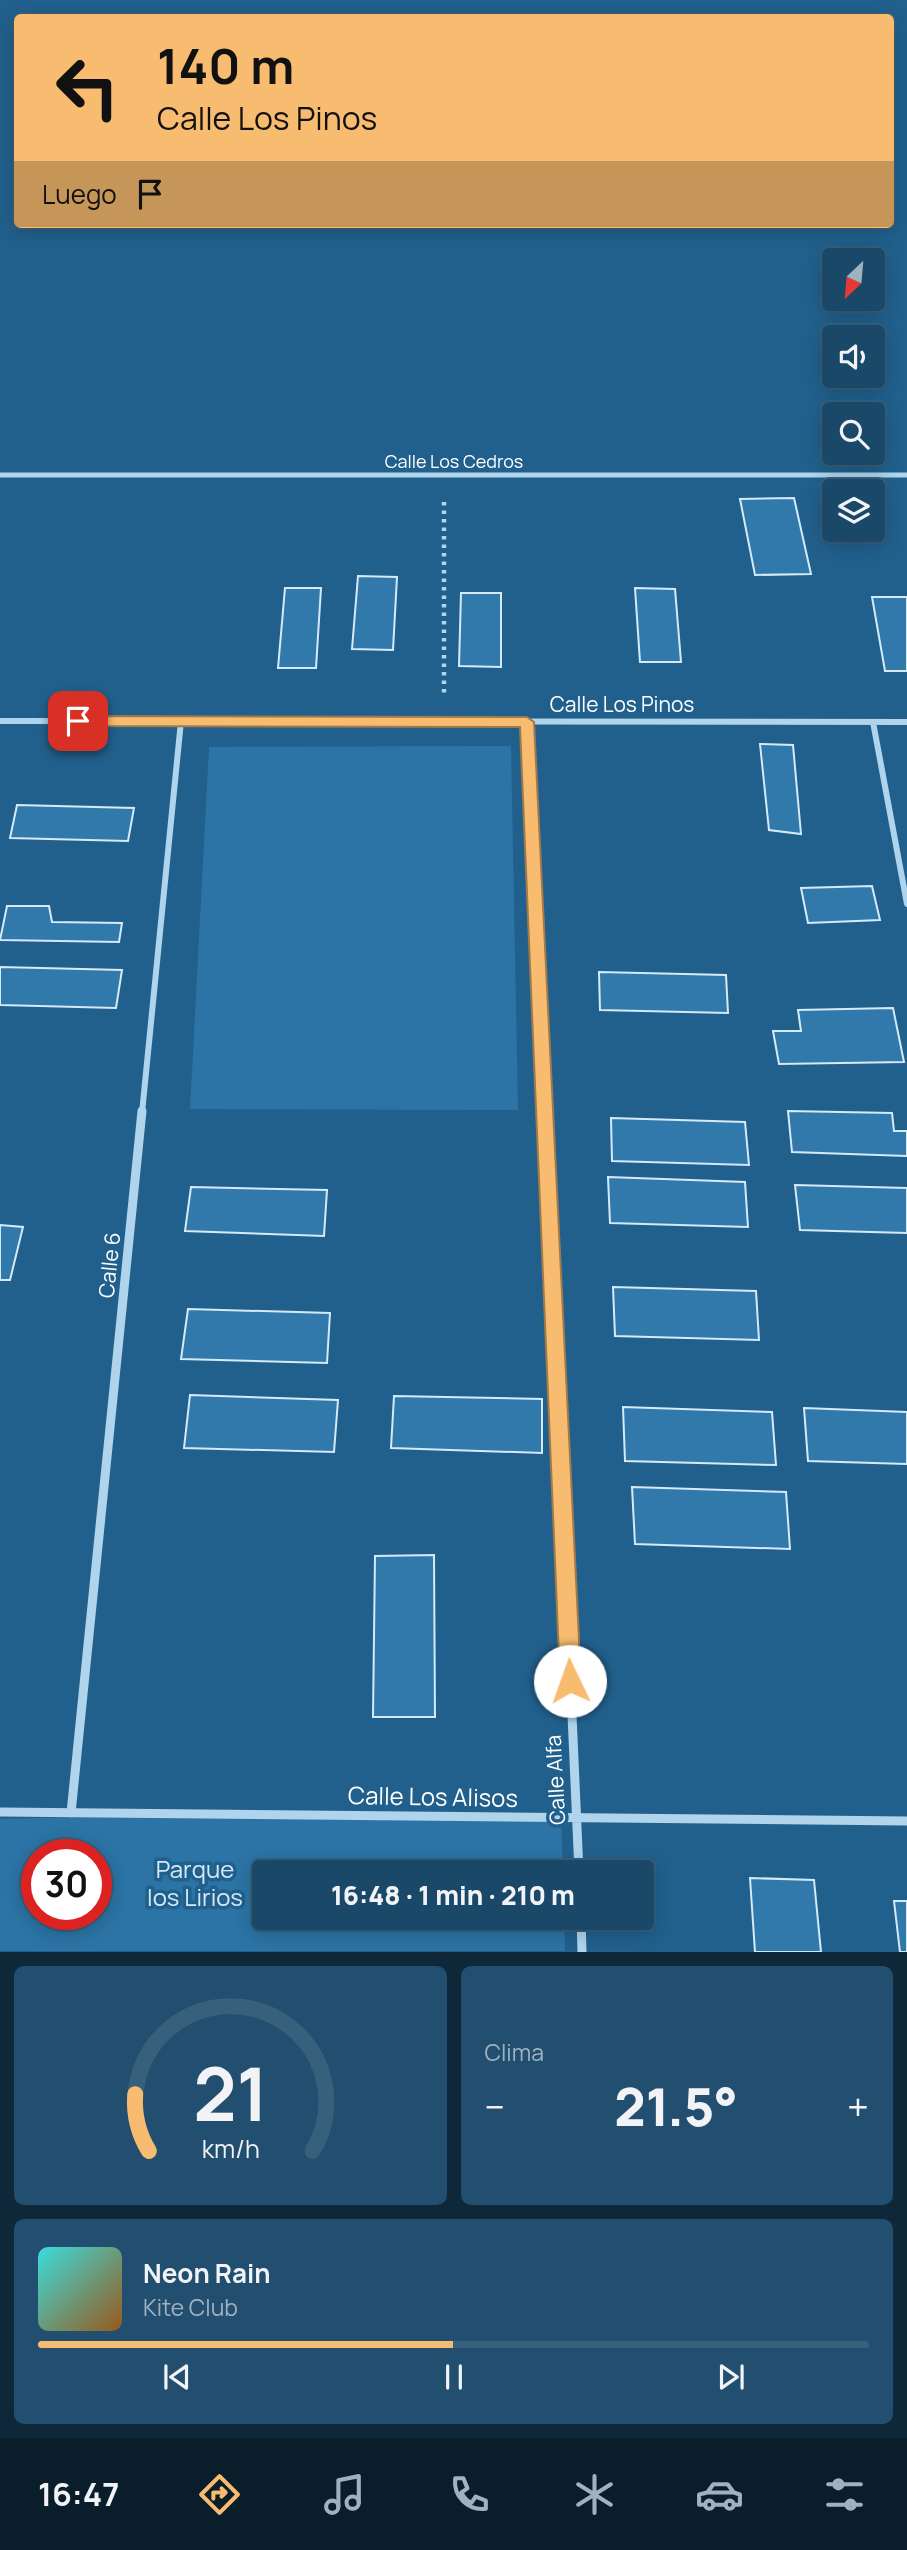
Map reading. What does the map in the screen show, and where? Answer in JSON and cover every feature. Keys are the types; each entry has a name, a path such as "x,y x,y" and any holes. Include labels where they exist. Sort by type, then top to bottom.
{"street":[{"name":"Calle Los Cedros","path":"0,475 907,475"},
{"name":"Calle Los Pinos","path":"0,721 907,722"},
{"name":"Calle 6","path":"71,1813 181,721"},
{"name":"Calle Alfa","path":"527,722 578,1860"},
{"path":"873,722 907,904"},
{"name":"Calle Los Alisos","path":"0,1812 907,1821"},
{"path":"581,1930 582,1951"}],"path":[{"path":"444,475 444,722"}],"green space":[{"path":"511,746 518,1110 190,1109 209,747"},
{"name":"Parque los Lirios","path":"286,1811 561,1814 563,1860 252,1860 252,1930 564,1930 565,1951 0,1951 0,1819"}],"building":[{"path":"794,498 811,574 755,575 740,499"},
{"path":"358,576 397,577 393,650 352,649"},
{"path":"285,588 321,588 316,668 278,668"},
{"path":"635,588 675,589 681,662 640,662"},
{"path":"461,593 501,593 501,667 459,666"},
{"path":"872,597 907,597 907,671 885,671"},
{"path":"760,744 793,745 801,834 769,830"},
{"path":"17,805 134,808 128,841 10,838"},
{"path":"872,886 880,920 808,923 801,888"},
{"path":"7,906 49,906 52,922 122,923 119,942 0,940"},
{"path":"0,967 122,970 116,1008 0,1005"},
{"path":"599,972 726,975 728,1013 600,1010"},
{"path":"893,1008 904,1062 779,1064 773,1031 801,1031 798,1010"},
{"path":"788,1111 892,1113 894,1131 907,1131 907,1156 792,1152"},
{"path":"611,1118 745,1122 749,1165 612,1161"},
{"path":"608,1177 745,1182 748,1227 610,1223"},
{"path":"795,1185 907,1188 907,1233 800,1230"},
{"path":"191,1187 327,1190 324,1236 185,1231"},
{"path":"0,1225 23,1227 10,1280 0,1280"},
{"path":"613,1287 756,1291 759,1340 615,1336"},
{"path":"188,1309 330,1313 327,1363 181,1359"},
{"path":"190,1395 338,1400 334,1452 184,1448"},
{"path":"394,1396 542,1399 542,1453 391,1448"},
{"path":"623,1407 772,1412 776,1465 625,1461"},
{"path":"804,1408 907,1412 907,1464 808,1461"},
{"path":"632,1487 786,1492 790,1549 635,1544"},
{"path":"434,1555 435,1717 373,1717 375,1556"},
{"path":"750,1878 814,1880 821,1952 755,1952"},
{"path":"894,1901 907,1901 907,1952 900,1952"}],"route":[{"path":"78,721 527,722 570,1681"}]}
